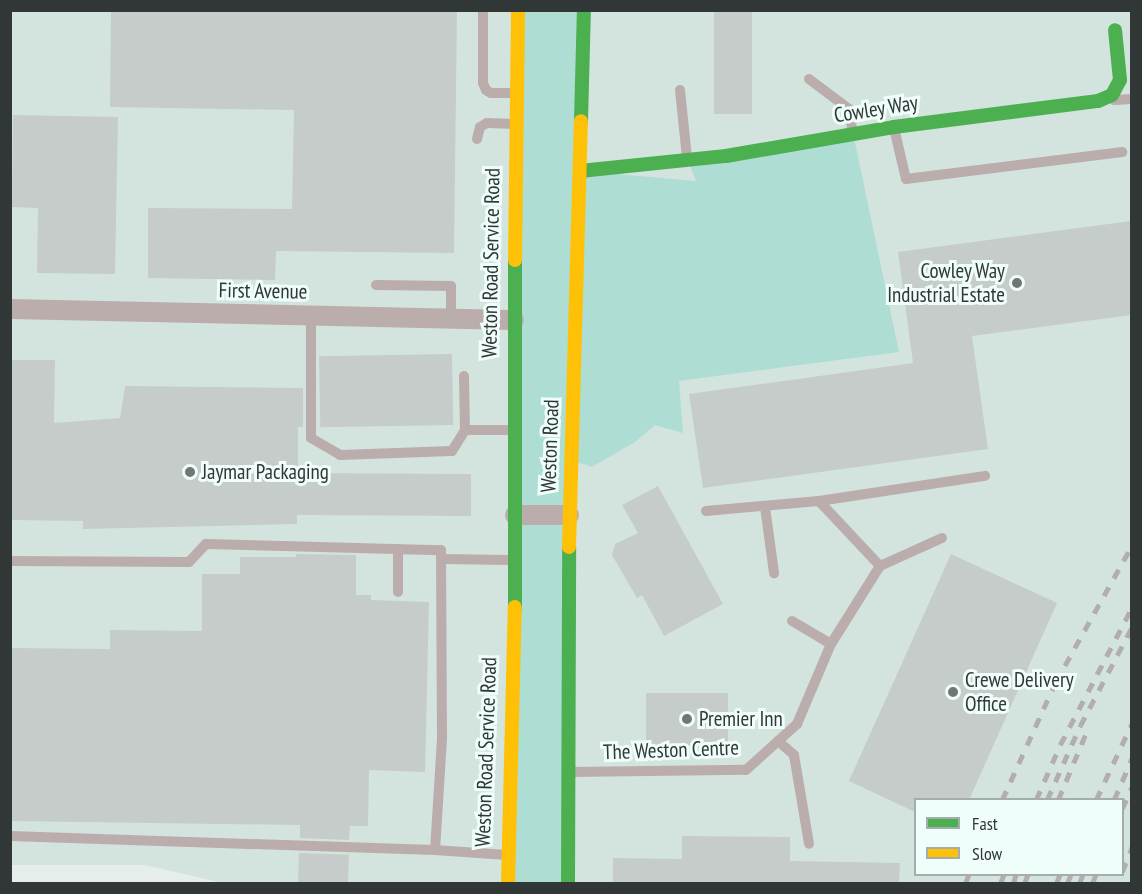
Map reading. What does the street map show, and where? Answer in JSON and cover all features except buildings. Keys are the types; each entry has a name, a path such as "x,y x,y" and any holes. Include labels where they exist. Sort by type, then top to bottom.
{"street":[{"name":"Weston Road Service Road","path":"508,884 516,560 514,320 518,10"},
{"name":"Weston Road","path":"568,884 569,515 584,10"},
{"path":"1098,100 1112,95 1120,80 1115,30"},
{"name":"Cowley Way","path":"580,171 687,158 726,156 894,126 1098,100"},
{"name":"First Avenue","path":"10,309 514,320"},
{"path":"515,515 569,515"}],"lane":[{"path":"483,10 483,83 486,90 491,93 517,93"},
{"path":"809,79 849,109 853,134"},
{"path":"680,90 687,158"},
{"path":"1098,100 1131,99"},
{"path":"477,139 480,127 487,123 517,124"},
{"path":"894,126 906,179 1122,152"},
{"path":"376,285 451,286 451,319"},
{"path":"311,316 311,438 340,455 452,451 465,430 464,376"},
{"path":"465,430 515,430"},
{"path":"706,511 819,501 985,476"},
{"path":"819,501 880,566 942,538"},
{"path":"765,507 774,573"},
{"path":"10,561 189,562 206,544 441,550 442,739 435,850"},
{"path":"398,549 398,592"},
{"path":"441,559 516,560"},
{"name":"The Weston Centre","path":"570,772 746,770 797,724 831,644 880,566"},
{"path":"792,621 831,644"},
{"path":"778,741 794,755 809,844"},
{"path":"10,836 435,850 507,855"}],"shaded area":[{"path":"11,11 1131,11 1131,883 227,884 145,865 11,865"}],"green space":[{"path":"518,11 584,11 581,171 696,181 687,158 853,133 899,352 679,381 683,433 655,425 635,442 592,467 571,460 568,883 508,884"}],"railway":[{"path":"1003,798 1055,683 1132,545"},
{"path":"1037,798 1060,745 1132,607"},
{"path":"1048,798 1080,726 1132,627"},
{"path":"1097,798 1132,723"},
{"path":"1059,798 1086,733"},
{"path":"1115,798 1132,758"},
{"path":"1124,805 1132,787"},
{"path":"1124,867 1132,847"},
{"path":"965,884 968,876"},
{"path":"1000,884 1003,876"},
{"path":"1013,884 1015,876"},
{"path":"1024,884 1027,876"},
{"path":"1056,884 1059,876"},
{"path":"1067,884 1070,876"},
{"path":"1079,884 1082,876"},
{"path":"1092,884 1095,876"}],"traffic: fast":[{"path":"581,121 584,10"},
{"path":"580,171 726,156 894,127 1098,101 1112,95 1120,80 1115,30"},
{"path":"515,260 515,607"},
{"path":"568,884 569,547"}],"traffic: slow":[{"path":"515,260 518,10"},
{"path":"569,547 581,121"},
{"path":"508,884 515,607"}],"place":[{"name":"Cowley Way Industrial Estate","path":"1017,283"},
{"name":"Jaymar Packaging","path":"190,472"},
{"name":"Crewe Delivery Office","path":"953,692"},
{"name":"Premier Inn","path":"687,719"}]}
